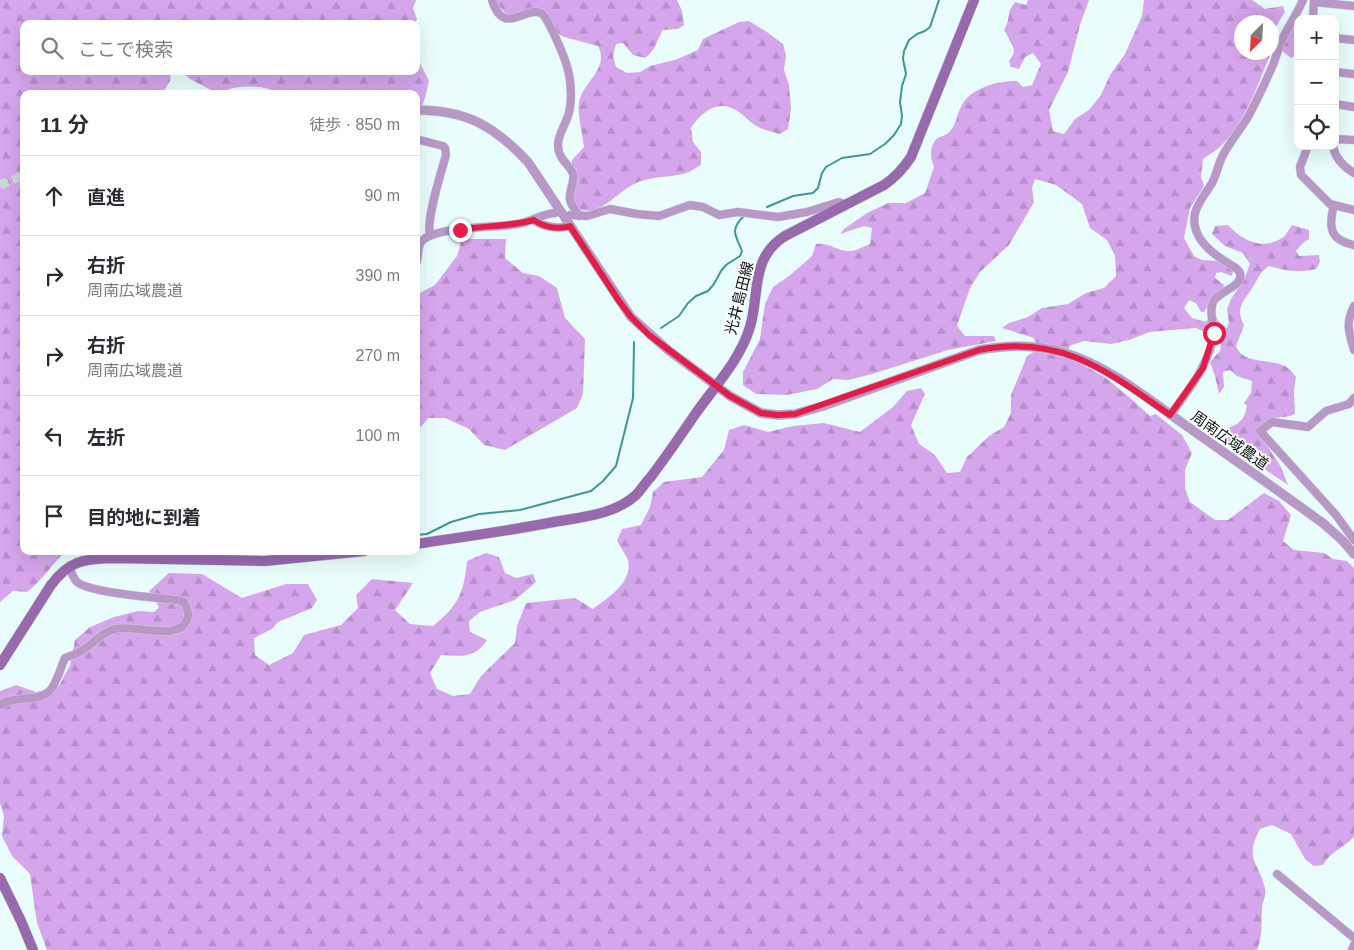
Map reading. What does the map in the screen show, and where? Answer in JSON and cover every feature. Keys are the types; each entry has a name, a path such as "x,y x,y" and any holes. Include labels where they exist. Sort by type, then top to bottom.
{"main road":[{"name":"光井島田線","path":"420,543 513,530 578,517 625,504 637,494 659,467 736,357 749,329 753,314 757,278 766,253 776,242 785,236 884,185 905,166 914,149 974,0"},
{"path":"0,665 51,585 60,574 76,562 91,558 265,561 324,555"},
{"path":"0,878 22,921 33,950"}],"street":[{"path":"492,0 498,13 508,18 517,19 533,11 542,13 549,21 566,64 569,80 570,109 558,143 559,154 573,173 569,194 570,202 580,216"},
{"path":"1170,415 1203,368 1213,340 1211,310 1215,299 1234,286 1239,280 1240,274 1235,267 1205,247 1198,236 1195,224 1198,206 1215,177 1222,157 1247,118 1274,64 1282,39 1303,0"},
{"path":"1313,15 1314,1 1354,6"},
{"path":"1339,38 1354,40"},
{"path":"1339,72 1354,74"},
{"path":"1339,104 1354,106"},
{"name":"周南広域農道","path":"420,110 444,112 468,117 487,126 508,141 528,162 631,317 668,350 744,405 761,413 795,414 979,350 997,346 1023,346 1065,352 1090,362 1112,374 1324,524 1354,554"},
{"path":"1339,139 1354,140"},
{"path":"420,141 443,146 446,155 433,207 429,230 430,235"},
{"path":"1306,150 1300,167 1301,175 1320,195 1334,206 1354,210"},
{"path":"1335,150 1345,167 1354,173"},
{"path":"570,215 580,216 610,209 659,216 690,205 703,206 719,215 738,212 778,217 807,212 839,202 845,205"},
{"path":"1334,206 1330,224 1333,233 1339,241 1354,245"},
{"path":"420,244 422,240 430,235 472,228 519,224 547,214 555,214"},
{"path":"534,220 545,226 570,226"},
{"path":"1354,306 1349,317 1348,326 1354,350"},
{"path":"1354,398 1348,404 1326,411 1308,427 1272,422 1260,431 1336,515 1354,540"},
{"path":"0,705 12,700 46,694 54,685 65,658 82,651 105,632 117,628 178,630 184,626 188,618 189,614 184,602 116,593 84,586 76,581 68,567"},
{"path":"1276,874 1354,938"},
{"path":"1352,950 1354,946"}],"green space":[{"path":"0,0 416,0 413,8 417,20 20,20 20,75 171,75 170,81 164,90 20,90 20,555 62,555 27,592 13,591 0,602"},
{"path":"496,0 677,0 682,11 684,25 678,29 663,30 654,49 645,58 633,55 623,43 616,44 613,56 616,67 627,73 640,72 650,66 675,60 698,50 703,39 739,22 749,21 783,44 786,55 784,70 789,85 791,109 788,129 780,134 760,128 729,107 722,106 710,109 691,128 693,142 701,152 701,165 690,172 640,181 602,206 587,211 579,210 572,199 572,160 584,147 579,118 579,103 581,96 601,62 598,46 564,37 546,28 536,8 515,15 506,14 497,4"},
{"path":"1028,0 1089,0 1080,25 1068,72 1049,110 1053,131 1064,134 1075,119 1089,110 1101,95 1110,75 1125,54 1142,16 1144,0 1252,0 1265,9 1283,6 1285,12 1279,22 1279,15 1234,15 1234,60 1268,60 1250,103 1236,127 1219,148 1203,159 1201,176 1204,186 1190,208 1184,238 1194,256 1202,260 1218,261 1233,271 1232,276 1221,272 1216,273 1215,278 1224,285 1223,289 1214,296 1204,312 1201,312 1196,303 1189,300 1184,308 1192,318 1206,322 1210,314 1216,316 1219,322 1227,328 1229,323 1227,309 1231,299 1244,280 1250,264 1243,253 1225,246 1212,234 1215,226 1228,225 1246,239 1260,244 1275,242 1282,238 1292,225 1309,230 1309,239 1296,251 1299,256 1319,255 1320,262 1316,269 1292,271 1269,266 1264,270 1240,308 1244,325 1236,346 1245,356 1282,365 1289,369 1296,377 1294,391 1295,414 1270,419 1262,424 1259,430 1281,467 1288,485 1217,437 1216,432 1232,427 1243,417 1247,406 1244,403 1251,393 1252,381 1237,376 1230,370 1223,372 1224,387 1219,394 1210,362 1220,351 1221,344 1217,337 1196,328 1150,332 1111,344 1084,341 1069,346 1069,357 1106,378 1150,416 1156,414 1182,435 1192,453 1185,470 1185,488 1190,502 1215,520 1228,520 1264,493 1279,501 1291,515 1283,541 1294,550 1324,553 1333,559 1347,561 1354,568 1354,837 1333,853 1323,865 1314,866 1305,859 1291,834 1272,825 1260,829 1255,839 1253,854 1266,893 1262,907 1260,939 1257,950 47,950 37,923 30,874 12,856 2,836 4,816 0,803 0,691 16,685 36,692 59,686 70,665 75,640 90,627 114,617 138,611 154,612 159,607 149,591 169,573 202,574 242,598 286,584 308,584 317,600 312,608 278,622 272,629 254,638 255,655 269,665 293,653 304,635 341,625 358,608 356,595 372,579 413,583 395,610 410,624 433,626 442,619 458,598 464,582 467,561 486,553 499,557 505,573 516,578 533,574 536,582 515,600 480,612 469,621 470,632 487,640 478,650 467,655 441,655 430,673 437,689 453,696 470,694 481,676 515,643 517,626 526,603 575,598 593,609 619,588 628,574 629,566 627,558 617,541 622,529 641,525 650,507 653,492 664,482 702,477 724,450 729,430 744,425 768,432 793,426 824,423 860,432 893,407 907,391 921,388 925,394 911,425 919,444 934,454 947,473 960,472 967,457 989,436 1004,427 1011,413 1011,395 1027,356 1037,350 1034,338 1002,328 1009,323 1028,317 1042,308 1068,304 1086,293 1104,288 1116,276 1115,256 1107,240 1090,228 1082,204 1056,185 1035,179 1032,188 1034,202 1009,245 980,272 970,288 957,326 965,336 994,336 996,341 948,350 848,380 833,379 817,389 787,395 756,394 743,385 743,372 760,339 765,304 773,287 812,256 816,244 826,244 851,251 870,244 872,228 864,226 840,234 867,213 888,203 906,203 925,193 934,167 931,155 933,144 938,138 951,131 960,109 969,96 984,87 1001,82 1017,81 1023,87 1032,85 1041,64 1033,53 1025,57 1019,69 1011,67 1009,61 1014,53 1013,46 1004,30 1010,9 1015,2 1026,5"},
{"path":"1294,26 1294,56 1291,58 1279,50 1279,36 1289,34"},
{"path":"420,63 429,81 420,111 420,90 272,90 252,86 228,90 211,90 186,75 420,75"},
{"path":"462,239 506,239 505,258 523,273 539,276 557,288 565,318 585,339 583,394 577,408 505,450 484,445 469,429 445,418 428,418 420,428 420,293 435,285 457,256"}],"waterway":[{"path":"767,207 793,196 813,193 818,188 822,173 826,167 842,158 870,154 894,135 901,124 902,116 900,102 906,74 903,59 904,51 909,40 930,27 939,0"},
{"path":"661,328 679,316 688,303 696,296 708,291 726,265 740,256 742,251 735,229 744,216"},
{"path":"420,535 427,534 451,522 479,514 520,510 591,491 603,481 616,466 633,398 634,342"}],"tunnel":[{"path":"0,185 20,177"}],"route":[{"path":"460,230 519,224 534,220 545,226 570,226 619,301 631,317 649,335 730,396 761,413 795,414 823,406 979,350 997,346 1023,346 1065,352 1090,362 1112,374 1170,415 1203,368 1214,333"}]}
